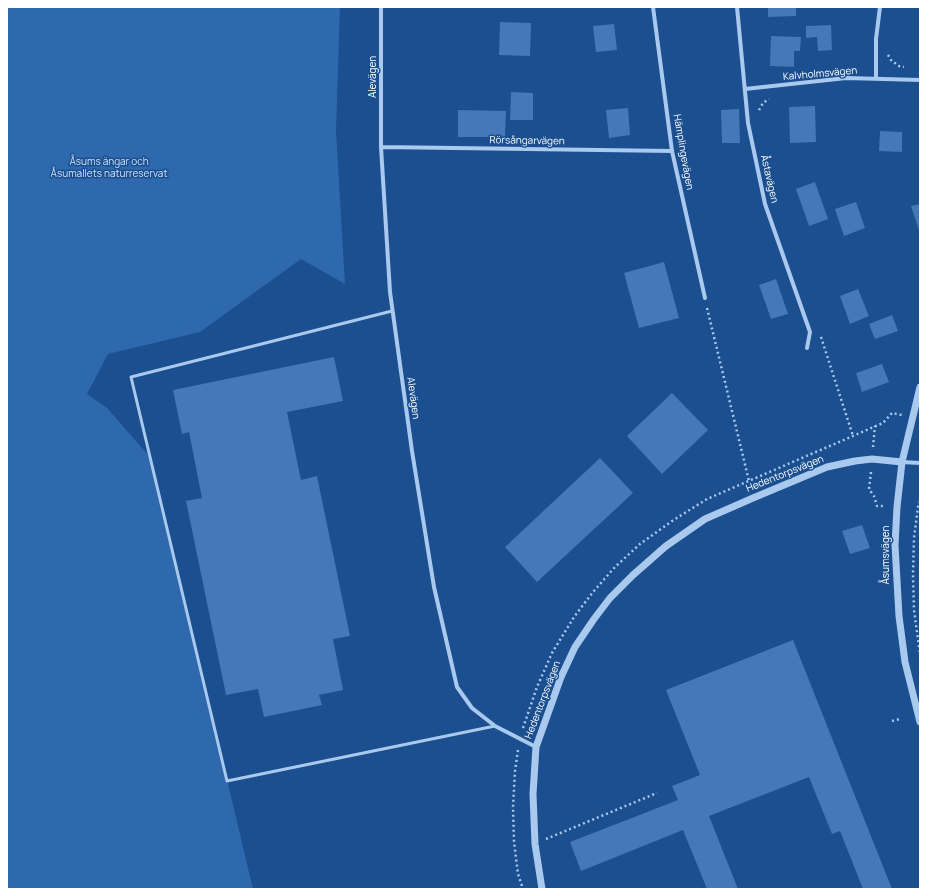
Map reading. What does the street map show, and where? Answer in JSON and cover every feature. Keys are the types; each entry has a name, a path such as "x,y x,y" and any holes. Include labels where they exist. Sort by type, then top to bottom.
{"street":[{"name":"Alevägen","path":"381,7 381,147 390,292 412,451 434,587 457,687 472,708 495,726 536,747"},
{"name":"Hämplingevägen","path":"653,7 672,151 705,298"},
{"name":"Åstavägen","path":"737,7 748,123 765,204 810,332 807,348"},
{"path":"876,79 876,39 880,7"},
{"name":"Kalvholmsvägen","path":"745,89 846,78 920,80"},
{"name":"Rörsångarvägen","path":"381,147 672,151"},
{"name":"Åsumsvägen","path":"920,387 902,462 897,507 895,545 899,616 905,662 920,722"},
{"name":"Hedentorpsvägen","path":"542,889 535,844 533,794 536,747 561,677 579,642 610,598 632,575 666,546 706,519 827,468 854,461 872,459 902,462"},
{"path":"902,462 920,463"}],"lane":[{"path":"392,311 131,376 227,780 495,726"}],"path":[{"path":"886,52 891,60 899,66 906,68"},
{"path":"758,114 763,103 773,96"},
{"path":"705,298 748,481"},
{"path":"819,331 853,436"},
{"path":"523,889 518,874 514,842 513,807 515,771 520,740 537,687 552,653 574,617 593,592 615,567 640,544 706,499 883,423 892,413 913,417"},
{"path":"876,426 869,489 874,496 876,506 918,507"},
{"path":"920,501 914,538 914,610 920,654"},
{"path":"892,721 900,719"},
{"path":"535,844 657,793"}],"green space":[{"name":"Åsums ängar och Åsumallets naturreservat","path":"7,7 340,7 336,131 345,284 301,259 200,332 108,354 87,394 107,408 150,457 253,889 7,889"}],"building":[{"path":"768,7 796,7 796,16 768,17"},
{"path":"500,22 531,23 530,56 499,55"},
{"path":"614,24 617,50 596,52 593,26"},
{"path":"831,25 832,50 818,51 817,37 806,38 806,26"},
{"path":"771,36 801,37 800,51 794,51 794,67 770,66"},
{"path":"511,92 533,93 533,120 510,120"},
{"path":"815,106 816,142 790,143 789,107"},
{"path":"628,108 630,135 609,138 606,110"},
{"path":"739,109 740,143 722,143 721,110"},
{"path":"458,110 506,111 505,137 458,137"},
{"path":"880,131 902,132 902,152 879,151"},
{"path":"815,182 828,219 809,226 796,189"},
{"path":"856,202 865,228 844,236 835,209"},
{"path":"920,204 920,230 919,230 911,206"},
{"path":"664,262 679,318 639,328 624,273"},
{"path":"776,279 788,314 771,319 759,285"},
{"path":"858,289 869,316 850,324 840,296"},
{"path":"892,315 898,331 875,339 869,324"},
{"path":"334,357 343,401 287,412 301,480 317,476 350,636 333,639 343,690 319,695 322,705 264,717 258,689 226,695 186,501 202,498 189,432 182,434 173,390"},
{"path":"882,364 889,382 862,392 856,373"},
{"path":"672,393 708,430 662,474 627,436"},
{"path":"600,458 633,493 537,582 505,547"},
{"path":"862,525 870,548 850,554 842,531"},
{"path":"793,640 892,889 863,889 840,831 832,834 809,777 709,816 738,889 707,889 683,830 581,871 570,842 678,800 672,786 700,775 666,690"}]}
